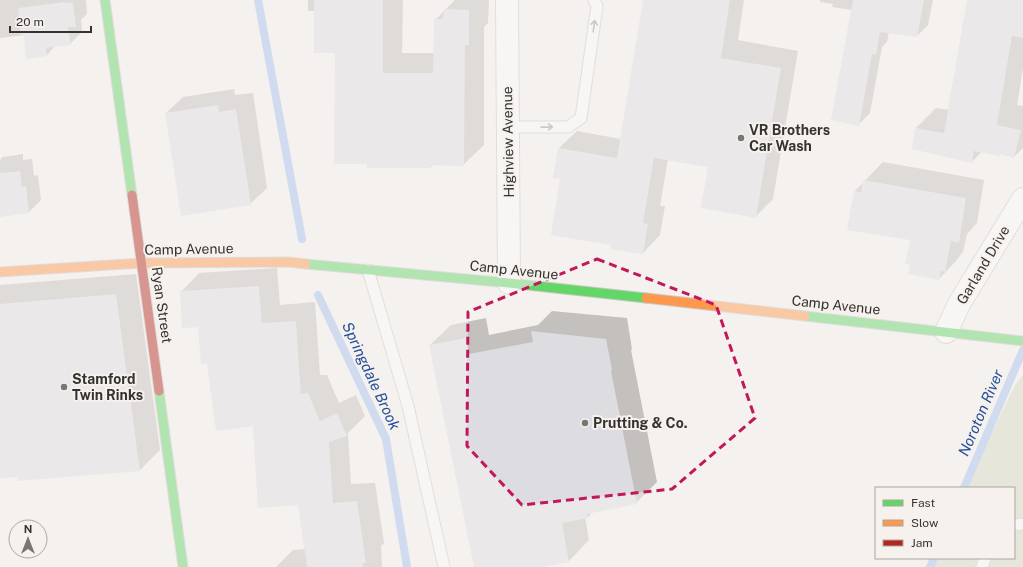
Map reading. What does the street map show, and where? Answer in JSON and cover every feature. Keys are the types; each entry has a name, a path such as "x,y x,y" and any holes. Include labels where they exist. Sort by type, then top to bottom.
{"street":[{"name":"Ryan Street","path":"105,0 183,567"},
{"name":"Highview Avenue","path":"507,0 509,283"},
{"name":"Garland Drive","path":"946,332 959,304 1023,199"},
{"name":"Camp Avenue","path":"0,272 142,263 288,262 509,283 1001,337 1023,341"}],"lane":[{"path":"508,128 568,127 581,118 597,6 594,0"},
{"path":"368,270 408,406 444,567"}],"highlighted area":[{"path":"597,259 716,305 755,418 672,489 522,505 467,446 468,312"}],"green space":[{"path":"1023,375 1023,567 927,567 930,559 1015,559 1015,487 965,487 1015,385"}],"building":[{"path":"314,0 383,0 383,73 433,73 434,19 443,19 444,9 469,10 469,45 465,45 464,166 431,165 431,168 367,168 367,164 334,164 335,53 314,53"},
{"path":"643,0 730,0 721,58 781,68 756,218 701,208 708,167 654,158 643,223 648,224 643,254 610,249 611,245 551,235 560,179 553,178 558,148 617,158"},
{"path":"853,0 924,0 917,37 880,32 876,55 872,54 859,126 831,120"},
{"path":"967,0 1023,0 1023,38 1012,36 997,125 1021,130 1014,158 1000,154 1000,156 974,151 972,163 912,149 915,128 944,133"},
{"path":"73,2 76,27 68,27 71,45 46,48 47,56 26,59 24,36 21,36 18,8"},
{"path":"218,105 219,112 236,109 251,205 181,216 165,113"},
{"path":"20,171 22,187 26,186 29,213 0,217 0,173"},
{"path":"863,180 966,198 959,243 951,241 945,272 941,271 939,280 908,274 910,265 905,264 910,240 847,230 854,191 861,192"},
{"path":"259,286 262,323 296,321 301,394 308,393 320,421 337,413 347,436 329,442 333,503 357,501 366,563 363,563 363,567 307,567 298,505 258,508 253,426 216,431 207,364 201,364 198,327 182,328 180,291"},
{"name":"Stamford Twin Rinks","path":"116,294 140,471 18,481 17,477 0,478 0,304"},
{"path":"531,331 606,339 637,504 587,514 588,518 562,523 569,562 543,567 474,567 429,345 466,338 469,354 533,342"}],"waterway":[{"name":"Springdale Brook","path":"258,0 302,239"},
{"name":"Springdale Brook","path":"318,295 386,439 407,567"},
{"name":"Noroton River","path":"964,487 1023,350"},
{"name":"Noroton River","path":"930,567 934,559"}],"traffic: fast":[{"path":"105,0 132,195"},
{"path":"306,264 509,283 646,298"},
{"path":"805,316 1023,341"},
{"path":"159,391 183,567"}],"traffic: slow":[{"path":"0,272 142,263 288,262 306,264"},
{"path":"646,298 805,316"}],"traffic: jam":[{"path":"132,195 159,391"}],"place":[{"name":"VR Brothers Car Wash","path":"741,138"},
{"name":"Stamford Twin Rinks","path":"64,387"},
{"name":"Prutting & Co.","path":"585,423"}]}
